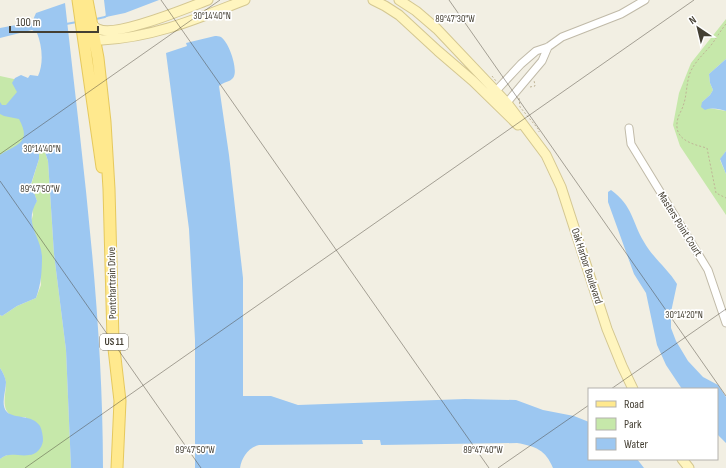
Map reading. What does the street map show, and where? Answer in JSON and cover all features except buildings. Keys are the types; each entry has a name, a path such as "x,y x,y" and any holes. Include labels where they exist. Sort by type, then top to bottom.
{"main road":[{"name":"Pontchartrain Drive","path":"78,0 109,217"},
{"name":"Pontchartrain Drive","path":"86,0 98,58 105,122 109,189 113,340 120,401 117,468"}],"street":[{"path":"82,0 86,28 93,36 102,40 142,35 166,30 245,0"},
{"path":"91,23 103,31 122,29 139,25 208,0"},
{"name":"Oak Harbor Boulevard","path":"373,0 400,15 493,95 546,155 561,188 607,329 633,388"},
{"name":"Oak Harbor Boulevard","path":"399,0 416,11 437,29 493,95"},
{"path":"493,95 536,51 548,47 562,37 620,14 645,0"},
{"path":"139,25 142,35"},
{"path":"98,58 100,47 103,44 116,39"},
{"path":"504,106 542,61 548,47"},
{"name":"Masters Point Court","path":"629,128 631,144 708,270 726,323"},
{"path":"683,460 689,468"}],"path":[{"path":"726,24 711,45 701,54 691,71 684,106 678,117 677,126 678,132 688,143 707,148 716,193 726,198"}],"green space":[{"path":"726,19 726,59 709,74 710,83 713,90 702,102 709,108 726,111 726,151 720,160 726,174 726,215 680,146 673,125 679,93 691,63"},
{"path":"0,76 46,86 30,129 0,182"},
{"path":"39,149 44,149 48,161 54,254 66,350 71,468 0,468 0,459 7,455 30,455 26,417 18,417 9,414 5,406 6,383 0,368 0,315 2,316 17,306 36,298 41,285 36,237 31,222 33,215 32,208 37,201 31,185 39,159"}],"water":[{"path":"104,0 159,0 125,13 106,17"},
{"path":"65,3 95,293 102,410 103,468 71,468 66,350 54,254 48,161 44,149 39,149 39,159 31,184 37,201 33,209 32,223 39,242 42,257 39,288 36,298 17,306 2,316 0,315 0,155 21,142 24,133 19,119 0,114 0,102 2,105 6,105 17,92 12,83 15,78 21,75 28,78 30,75 38,76 42,60 41,48 37,33 32,30 0,38 0,28 32,22 36,13"},
{"path":"215,36 221,37 230,50 235,69 233,78 219,86 229,155 243,278 243,396 271,396 298,405 465,399 516,400 543,410 574,416 588,422 588,460 638,460 644,468 553,468 547,457 539,450 534,447 517,443 381,445 380,440 362,440 363,444 259,445 252,448 246,454 242,460 240,468 195,468 195,340 189,229 166,53 187,46 186,43"},
{"path":"726,59 726,111 713,108 705,110 701,107 702,102 713,90 710,83 709,74"},
{"path":"726,151 726,174 720,159"},
{"path":"611,190 624,202 648,248 677,284 671,312 671,328 676,341 688,361 703,377 718,385 726,397 726,443 718,435 718,388 681,388 666,365 657,345 646,293 634,274 608,202 608,192"},
{"path":"0,368 6,382 4,406 7,412 37,422 41,428 43,437 42,444 40,449 32,455 7,455 0,459"}],"waterway":[{"path":"96,19 108,15"},
{"path":"66,24 77,22"}]}
